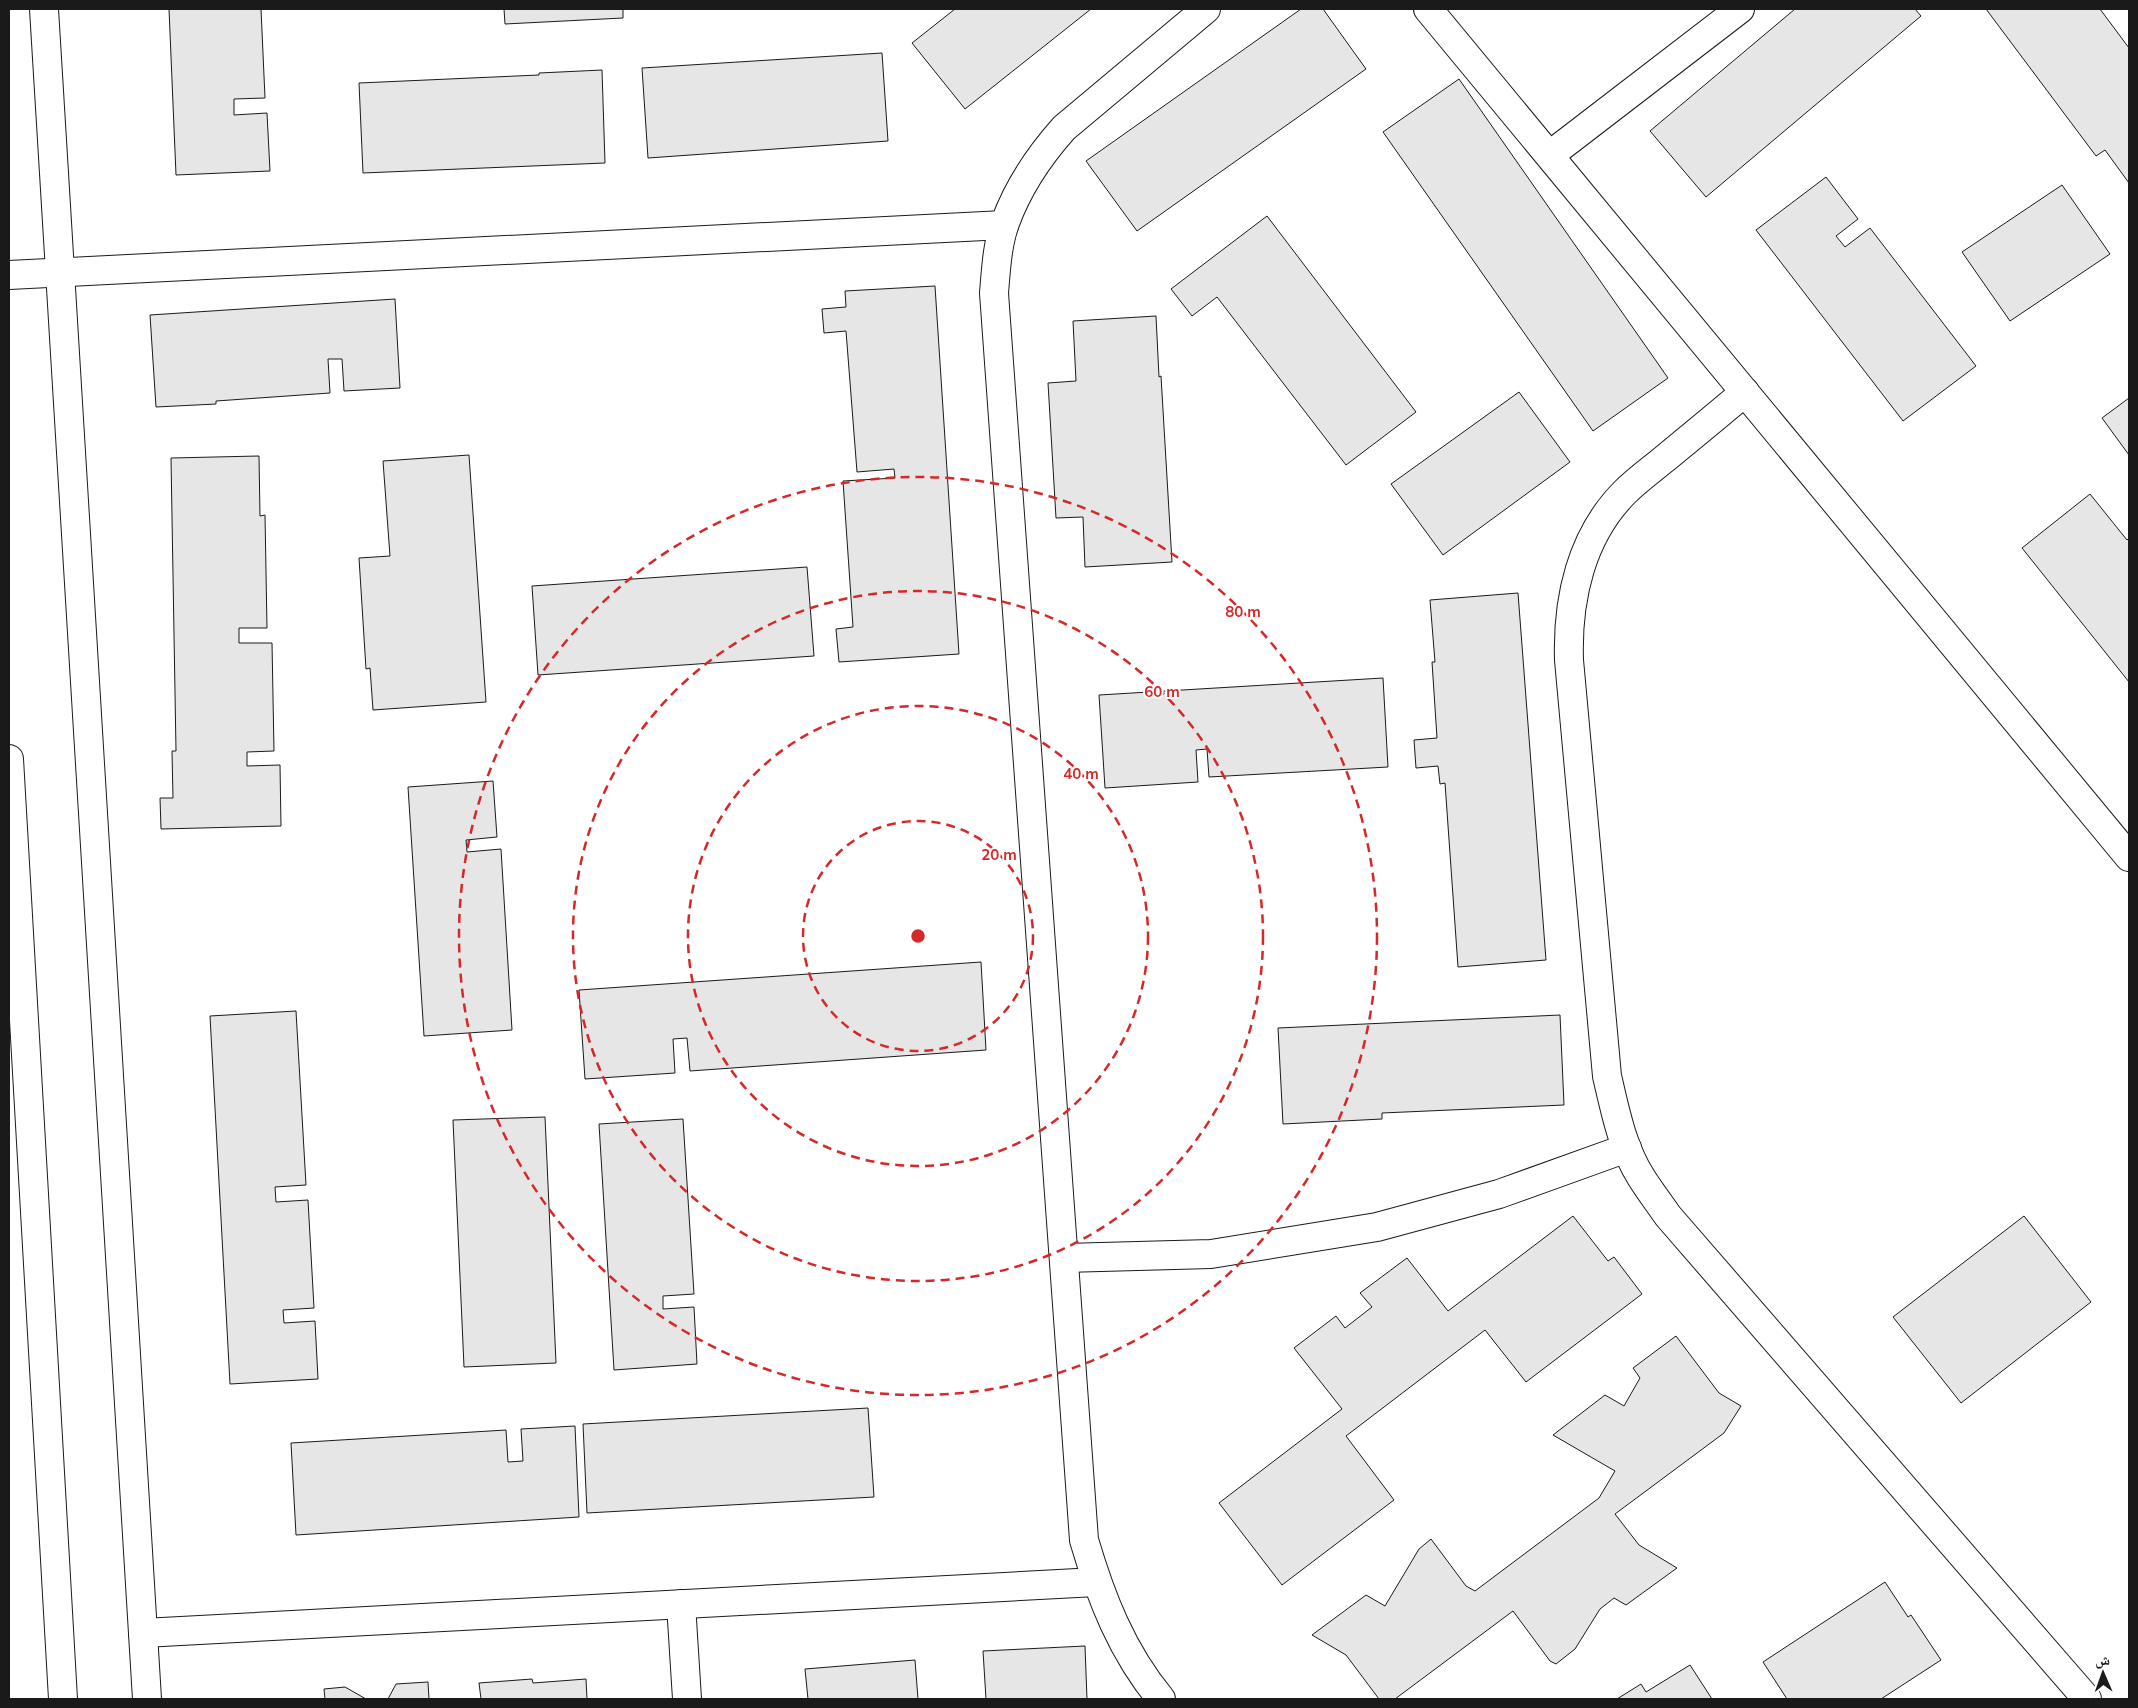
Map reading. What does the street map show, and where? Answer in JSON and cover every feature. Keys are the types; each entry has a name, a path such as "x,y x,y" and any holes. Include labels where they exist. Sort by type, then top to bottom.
{"street":[{"path":"44,9 147,1699"},
{"path":"1161,1699 1131,1657 1112,1622 1096,1582 1084,1540 994,292 997,259 1004,225 1016,196 1032,167 1064,128 1206,9"},
{"path":"1428,9 2129,857"},
{"path":"1550,155 1740,9"},
{"path":"9,275 1004,225"},
{"path":"1745,392 1625,492 1592,539 1572,596 1568,628 1569,660 1606,1066 1615,1113 1640,1176 1668,1216 2087,1699"},
{"path":"9,758 63,1699"},
{"path":"1064,1258 1211,1254 1377,1227 1499,1194 1628,1148"},
{"path":"143,1633 1096,1582"},
{"path":"682,1604 687,1699"}],"building":[{"path":"169,9 261,9 265,98 234,99 234,115 267,113 270,171 176,175"},
{"path":"504,9 623,9 623,18 505,24"},
{"path":"955,9 1091,9 965,109 912,43"},
{"path":"1301,9 1323,9 1366,69 1137,231 1086,161"},
{"path":"1795,9 1915,9 1921,16 1706,197 1650,131"},
{"path":"1986,9 2100,9 2129,48 2129,183 2105,150 2096,156"},
{"path":"882,53 888,141 648,158 642,68"},
{"path":"602,70 605,163 363,173 359,83 539,75 539,73"},
{"path":"1459,79 1668,378 1593,431 1383,132"},
{"path":"1826,177 1858,219 1836,236 1845,247 1870,228 1976,366 1903,421 1756,230"},
{"path":"2062,185 2110,254 2010,321 1962,252"},
{"path":"1267,216 1416,412 1346,465 1217,297 1192,316 1171,289"},
{"path":"935,286 959,654 839,662 836,629 853,627 843,481 895,478 894,469 857,472 846,331 824,333 822,309 846,307 845,291"},
{"path":"395,299 400,388 344,391 342,359 328,359 330,393 216,401 216,404 156,407 150,315"},
{"path":"1156,316 1172,562 1085,567 1083,517 1056,518 1048,383 1076,381 1073,321"},
{"path":"1519,392 1570,462 1443,555 1391,484"},
{"path":"2129,398 2129,455 2102,418"},
{"path":"469,455 486,702 373,710 370,668 366,669 359,558 390,556 383,461"},
{"path":"259,456 260,516 265,515 267,628 239,628 239,643 272,643 274,751 247,752 247,766 280,765 281,826 161,829 160,798 173,798 172,751 176,751 171,458"},
{"path":"2090,494 2127,540 2129,538 2129,682 2022,548"},
{"path":"807,567 814,656 538,675 532,586"},
{"path":"1518,593 1546,960 1458,967 1445,783 1440,784 1438,766 1416,768 1414,740 1437,738 1432,662 1435,662 1430,600"},
{"path":"1383,678 1388,767 1209,777 1207,749 1196,750 1198,782 1105,788 1099,695"},
{"path":"493,781 497,837 466,840 467,852 501,849 512,1030 424,1036 408,787"},
{"path":"981,962 986,1050 690,1071 687,1038 673,1039 675,1073 585,1079 579,990"},
{"path":"296,1011 306,1185 275,1187 276,1202 308,1200 314,1308 283,1310 284,1323 315,1321 318,1379 230,1384 210,1016"},
{"path":"1560,1015 1564,1105 1382,1113 1382,1119 1283,1124 1278,1028"},
{"path":"545,1117 556,1363 464,1367 453,1120"},
{"path":"683,1119 694,1294 663,1296 663,1309 694,1307 697,1364 614,1370 599,1124"},
{"path":"1573,1216 1608,1261 1614,1257 1642,1294 1526,1382 1485,1330 1346,1436 1394,1500 1282,1585 1219,1503 1342,1409 1294,1348 1336,1316 1345,1328 1372,1307 1360,1293 1407,1258 1448,1311"},
{"path":"2024,1216 2091,1302 1961,1403 1893,1317"},
{"path":"1676,1336 1719,1393 1741,1406 1724,1433 1615,1514 1639,1545 1677,1568 1626,1605 1614,1598 1600,1609 1575,1649 1556,1664 1550,1661 1513,1611 1395,1699 1379,1699 1346,1655 1312,1635 1366,1595 1385,1606 1419,1549 1431,1539 1466,1586 1475,1591 1599,1498 1615,1471 1553,1435 1605,1395 1624,1406 1640,1378 1633,1368"},
{"path":"868,1408 874,1497 587,1513 583,1424"},
{"path":"575,1426 579,1517 296,1535 291,1443 506,1430 508,1462 523,1461 521,1429"},
{"path":"1885,1582 1908,1617 1911,1615 1941,1660 1881,1699 1787,1699 1763,1662"},
{"path":"1085,1646 1087,1699 986,1699 983,1651"},
{"path":"915,1660 918,1699 808,1699 805,1669"},
{"path":"1690,1665 1712,1699 1617,1699 1641,1684 1646,1692"},
{"path":"532,1679 533,1683 586,1679 587,1699 481,1699 479,1683"},
{"path":"428,1682 429,1699 388,1699 396,1684"},
{"path":"345,1687 366,1699 325,1699 324,1689"}]}
